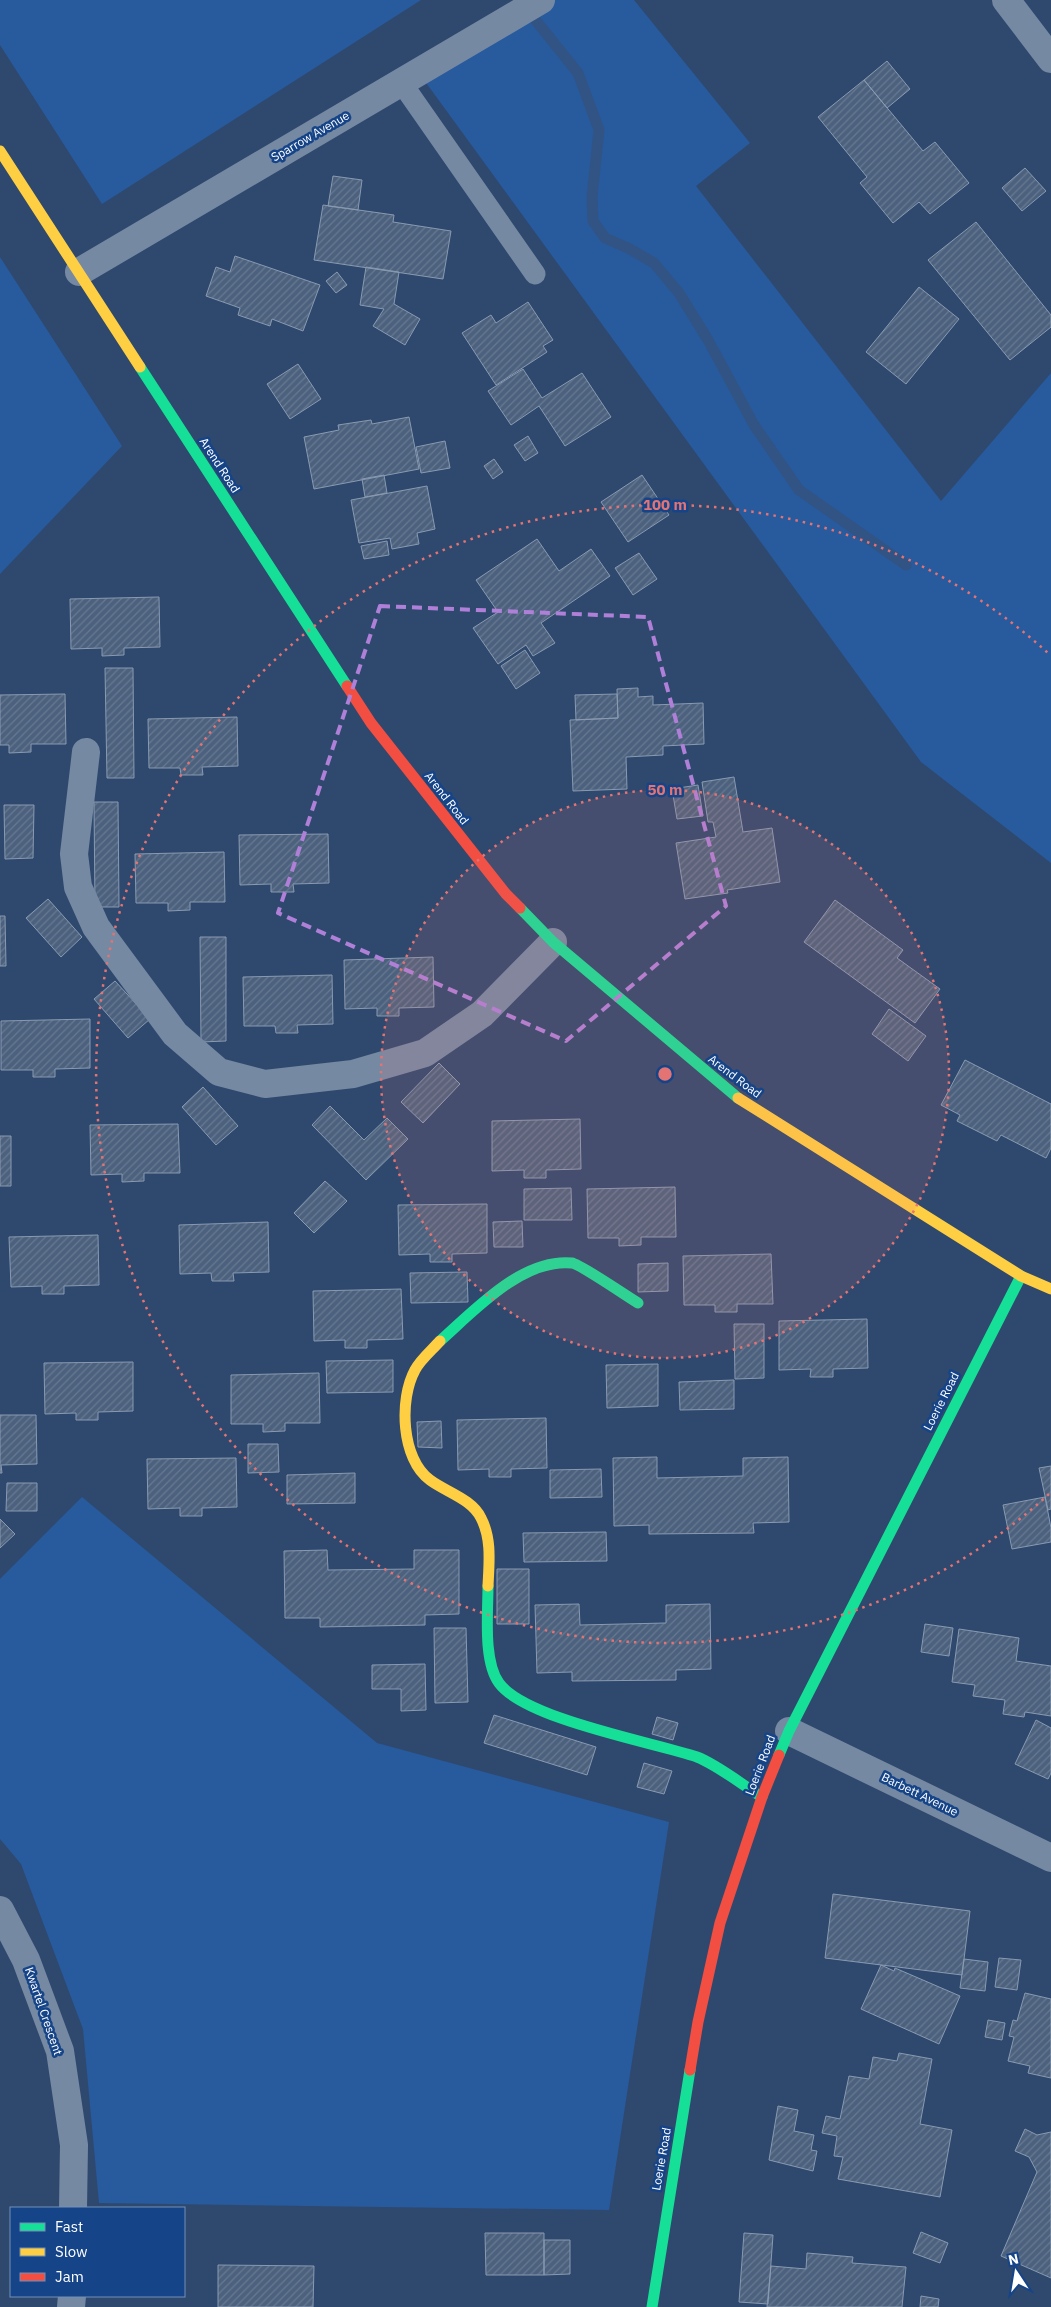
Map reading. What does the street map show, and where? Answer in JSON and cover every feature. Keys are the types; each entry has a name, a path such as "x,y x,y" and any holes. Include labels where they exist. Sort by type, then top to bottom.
{"street":[{"name":"Sparrow Avenue","path":"79,272 541,0"},
{"path":"1006,0 1051,59"},
{"name":"Arend Road","path":"0,151 371,723 506,894 553,942 734,1094 1021,1276 1051,1289"},
{"path":"86,752 74,854 78,887 96,927 175,1034 219,1072 265,1084 353,1074 425,1053 482,1014 553,942"},
{"path":"638,1303 574,1263 544,1266 516,1279 492,1294 439,1342 416,1369 405,1396 406,1442 412,1458 428,1479 471,1505 481,1517 489,1538 488,1621 490,1660 499,1683 519,1701 556,1715 601,1731 700,1758 762,1798"},
{"name":"Loerie Road","path":"652,2307 698,2022 720,1923 762,1798 789,1731 1021,1276"},
{"name":"Barbett Avenue","path":"789,1731 1051,1858"},
{"name":"Kwartel Crescent","path":"0,1910 26,1960 60,2051 74,2145 73,2207"}],"lane":[{"path":"401,82 535,274"}],"highlighted area":[{"path":"380,606 648,617 726,906 566,1041 278,913"}],"shaded area":[{"path":"0,0 421,0 102,204 0,45"},
{"path":"554,0 634,0 750,143 696,186 941,501 1051,373 1051,863 921,762 424,80"},
{"path":"0,257 122,446 0,574"},
{"path":"82,1497 377,1743 669,1822 609,2210 99,2203 83,2029 21,1864 0,1839 0,1579"}],"building":[{"path":"887,61 910,89 887,108 864,80"},
{"path":"864,80 923,151 935,142 969,183 930,214 919,202 893,223 860,183 867,177 818,117"},
{"path":"1025,168 1046,191 1022,211 1002,188"},
{"path":"333,176 362,180 358,210 328,206"},
{"path":"323,205 394,215 393,222 451,231 443,279 314,260"},
{"path":"976,222 1051,315 1051,327 1010,360 928,260"},
{"path":"235,256 320,285 303,331 272,319 270,326 238,315 240,308 206,296 216,267 230,272"},
{"path":"366,267 399,272 394,304 420,319 405,345 373,326 384,309 360,305"},
{"path":"337,272 347,285 336,293 326,281"},
{"path":"919,287 959,319 906,384 866,352"},
{"path":"528,302 553,340 543,346 547,352 496,385 462,333 491,315 496,323"},
{"path":"298,364 321,399 290,419 267,384"},
{"path":"523,369 542,398 582,373 611,417 565,446 539,406 511,425 488,391"},
{"path":"409,417 419,469 314,489 304,437 339,430 338,425 371,420 372,424"},
{"path":"528,436 538,453 525,461 514,445"},
{"path":"445,441 450,468 421,473 416,447"},
{"path":"494,459 503,472 493,479 484,466"},
{"path":"384,475 387,493 365,497 362,479"},
{"path":"642,475 669,515 628,542 601,502"},
{"path":"427,486 435,529 417,533 419,544 392,549 390,538 359,543 351,500"},
{"path":"537,539 559,571 591,549 610,576 541,623 555,643 533,656 526,645 498,664 473,628 498,612 476,580"},
{"path":"387,541 389,555 364,559 361,546"},
{"path":"639,553 657,579 633,595 615,568"},
{"path":"159,597 160,647 124,648 124,655 102,656 102,648 71,649 70,599"},
{"path":"525,650 540,673 516,689 501,666"},
{"path":"105,668 133,668 134,778 107,778"},
{"path":"638,688 638,697 653,696 653,705 703,703 704,744 663,746 663,755 626,757 627,789 573,791 570,720 618,718 617,689"},
{"path":"65,694 66,744 31,744 31,752 9,753 9,745 0,745 0,695"},
{"path":"617,694 618,718 576,720 575,695"},
{"path":"237,717 238,766 202,767 203,775 181,775 180,768 149,768 148,719"},
{"path":"734,777 743,832 772,828 780,882 727,890 728,893 685,899 676,843 716,837 713,822 708,822 702,782"},
{"path":"698,785 703,816 677,819 672,789"},
{"path":"94,802 118,802 119,907 95,907"},
{"path":"4,805 34,805 33,858 5,859"},
{"path":"328,834 329,883 293,884 294,892 271,892 271,884 240,885 239,835"},
{"path":"224,852 225,902 190,902 190,910 168,911 168,903 136,903 135,854"},
{"path":"48,899 82,937 61,957 26,918"},
{"path":"835,900 903,950 897,958 940,989 915,1023 804,942"},
{"path":"0,916 5,916 6,966 0,966"},
{"path":"200,937 226,937 226,1041 201,1042"},
{"path":"433,957 434,1007 399,1008 399,1016 377,1016 377,1008 345,1009 344,960"},
{"path":"332,975 333,1024 297,1025 298,1033 276,1033 275,1026 244,1026 243,977"},
{"path":"115,981 150,1019 128,1038 94,999"},
{"path":"889,1009 926,1036 908,1061 872,1034"},
{"path":"90,1019 90,1068 55,1069 55,1077 33,1077 33,1070 1,1070 1,1021"},
{"path":"965,1060 1051,1104 1051,1148 1046,1158 1001,1135 997,1141 957,1121 960,1115 941,1105"},
{"path":"439,1063 460,1084 423,1123 401,1102"},
{"path":"203,1087 238,1126 216,1145 182,1107"},
{"path":"330,1106 364,1140 387,1118 408,1139 366,1180 312,1125"},
{"path":"580,1119 581,1169 546,1170 546,1178 524,1178 524,1170 492,1171 492,1121"},
{"path":"178,1124 180,1173 144,1173 144,1181 122,1182 122,1174 91,1175 90,1125"},
{"path":"0,1136 11,1136 11,1186 0,1186"},
{"path":"325,1181 347,1201 314,1233 294,1213"},
{"path":"675,1187 676,1237 641,1237 641,1245 619,1246 619,1238 588,1238 587,1189"},
{"path":"571,1188 572,1220 524,1220 524,1189"},
{"path":"487,1204 487,1253 452,1254 452,1262 430,1262 430,1254 399,1255 398,1205"},
{"path":"522,1221 523,1247 494,1247 493,1222"},
{"path":"268,1222 269,1272 233,1273 234,1281 212,1281 211,1273 180,1274 179,1225"},
{"path":"98,1235 99,1285 64,1286 64,1294 42,1294 42,1286 11,1287 9,1237"},
{"path":"771,1254 773,1304 737,1304 737,1312 715,1312 715,1305 684,1305 683,1256"},
{"path":"668,1263 668,1291 638,1292 638,1264"},
{"path":"467,1272 468,1302 411,1303 410,1273"},
{"path":"401,1289 403,1339 367,1340 367,1348 345,1348 345,1340 314,1341 313,1291"},
{"path":"867,1319 868,1368 833,1369 833,1377 810,1377 811,1369 779,1370 779,1321"},
{"path":"734,1324 764,1324 764,1378 735,1379"},
{"path":"393,1360 393,1392 327,1393 326,1361"},
{"path":"133,1362 133,1411 98,1412 98,1420 76,1420 76,1413 45,1414 44,1363"},
{"path":"658,1364 658,1406 607,1408 606,1365"},
{"path":"319,1373 320,1423 285,1423 285,1431 263,1432 263,1424 231,1424 231,1375"},
{"path":"734,1380 734,1409 680,1410 679,1382"},
{"path":"0,1415 36,1415 37,1464 1,1465 2,1473 0,1473"},
{"path":"546,1418 547,1468 511,1469 511,1477 489,1477 489,1469 458,1470 457,1420"},
{"path":"441,1421 442,1448 418,1447 417,1422"},
{"path":"248,1444 278,1444 279,1472 248,1473"},
{"path":"657,1457 657,1478 743,1476 743,1458 788,1457 789,1522 753,1523 754,1533 649,1534 649,1525 614,1526 613,1458"},
{"path":"236,1458 237,1507 202,1508 202,1516 180,1516 180,1508 148,1509 147,1459"},
{"path":"1051,1466 1051,1509 1048,1510 1039,1468"},
{"path":"601,1469 602,1497 550,1498 550,1470"},
{"path":"355,1473 355,1503 287,1504 287,1475"},
{"path":"7,1483 37,1483 37,1511 6,1511"},
{"path":"1045,1497 1051,1528 1051,1542 1012,1549 1003,1505"},
{"path":"0,1519 15,1534 0,1548"},
{"path":"606,1532 607,1561 524,1562 523,1533"},
{"path":"327,1550 328,1570 414,1569 414,1550 459,1550 459,1614 425,1615 425,1625 320,1627 320,1618 285,1618 284,1551"},
{"path":"497,1569 529,1569 529,1624 497,1624"},
{"path":"579,1604 580,1625 666,1623 666,1605 710,1604 711,1669 676,1670 676,1680 572,1681 572,1672 537,1673 535,1605"},
{"path":"925,1624 953,1628 949,1656 921,1652"},
{"path":"434,1628 466,1628 468,1702 435,1703"},
{"path":"959,1629 1019,1638 1016,1661 1051,1666 1051,1716 1025,1712 1024,1717 1003,1714 1005,1700 973,1696 975,1685 952,1682"},
{"path":"425,1664 426,1710 401,1711 401,1689 372,1689 372,1665"},
{"path":"494,1715 596,1747 587,1775 484,1743"},
{"path":"657,1717 678,1723 673,1740 652,1734"},
{"path":"1036,1720 1051,1728 1051,1773 1048,1779 1015,1764"},
{"path":"644,1763 672,1771 664,1794 637,1787"},
{"path":"833,1894 970,1911 962,1975 825,1958"},
{"path":"999,1958 1021,1960 1017,1990 995,1987"},
{"path":"964,1959 988,1962 985,1991 960,1988"},
{"path":"881,1965 894,1971 895,1968 960,1996 939,2044 861,2009"},
{"path":"1025,1993 1051,1999 1051,2078 1028,2073 1030,2066 1008,2061 1014,2037 1009,2036 1013,2020 1017,2021"},
{"path":"988,2020 1005,2023 1002,2040 985,2037"},
{"path":"899,2053 932,2059 920,2124 952,2130 940,2197 838,2179 843,2157 834,2156 837,2136 822,2133 826,2116 840,2119 849,2076 869,2079 873,2057 897,2061"},
{"path":"778,2106 798,2110 794,2131 814,2135 811,2150 817,2151 813,2171 769,2160"},
{"path":"1025,2129 1037,2135 1051,2132 1051,2278 1001,2256 1037,2172 1029,2157 1015,2151"},
{"path":"921,2232 948,2243 940,2263 913,2253"},
{"path":"485,2233 544,2233 544,2275 486,2275"},
{"path":"744,2233 773,2235 768,2304 739,2302"},
{"path":"544,2240 570,2240 570,2274 544,2275"},
{"path":"807,2253 853,2257 852,2263 906,2267 902,2307 767,2307 771,2266 806,2269"},
{"path":"218,2265 314,2266 313,2307 218,2307"},
{"path":"921,2296 939,2299 938,2307 920,2307"}],"waterway":[{"path":"533,17 578,73 599,130 592,197 593,221 605,238 628,248 654,263 679,293 708,340 754,425 799,490 906,565"}],"traffic: fast":[{"path":"140,367 347,686"},
{"path":"520,908 553,942 738,1098"},
{"path":"440,1341 500,1289 535,1269 553,1264 572,1263 577,1265 638,1303"},
{"path":"779,1755 789,1731 1021,1276"},
{"path":"488,1586 488,1650 494,1674 499,1683 513,1696 535,1708 561,1718 705,1760 762,1797"},
{"path":"652,2307 690,2070"}],"traffic: slow":[{"path":"0,151 140,367"},
{"path":"738,1098 1021,1276 1051,1289"},
{"path":"440,1341 420,1363 410,1382 405,1412 408,1444 420,1470 430,1480 465,1501 477,1511 481,1518 488,1543 488,1586"}],"traffic: jam":[{"path":"347,686 371,723 506,894 520,908"},
{"path":"690,2070 698,2022 720,1923 762,1797 779,1755"}]}
